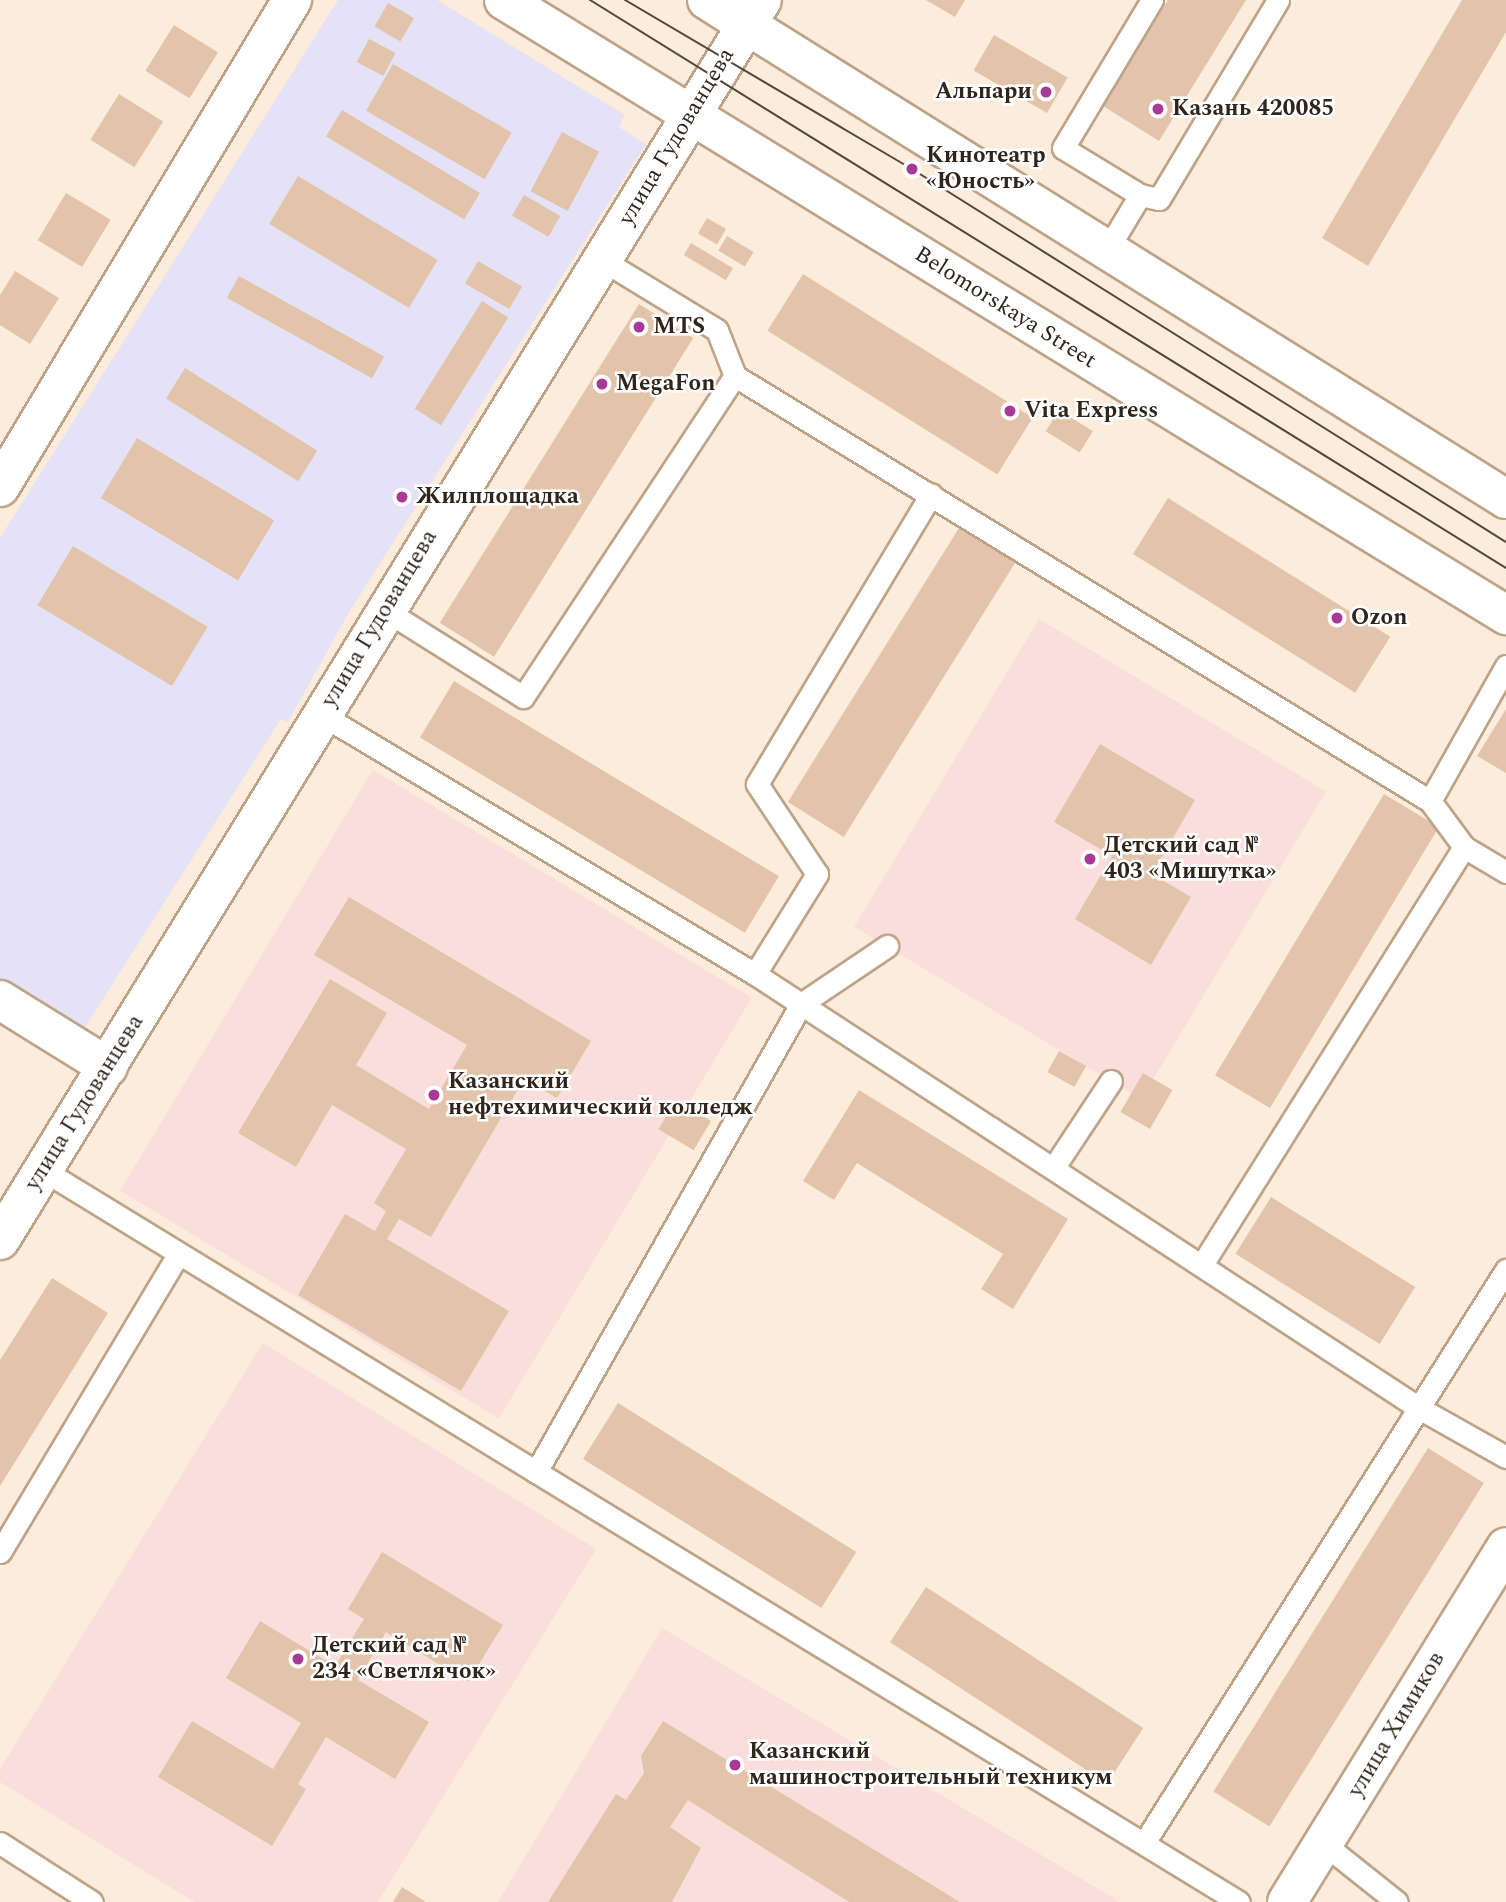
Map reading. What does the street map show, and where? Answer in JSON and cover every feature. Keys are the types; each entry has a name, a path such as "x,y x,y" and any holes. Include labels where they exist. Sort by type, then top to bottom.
{"street":[{"path":"0,487 292,0"},
{"name":"Belomorskaya Street","path":"503,0 1506,615"},
{"path":"707,0 754,12 1105,253 1506,499"},
{"name":"улица Гудованцева","path":"0,1240 385,610 604,261 687,114 754,12"},
{"path":"0,1000 108,1067"},
{"name":"улица Химиков","path":"1287,1902 1506,1547"}],"lane":[{"path":"1152,0 1063,149 1140,195 1159,199 1278,0"},
{"path":"1105,253 1140,195"},
{"path":"604,261 717,330 735,376 1430,801 1464,847 1506,872"},
{"path":"385,610 523,697 735,376"},
{"path":"755,974 817,874 757,785 931,494"},
{"path":"1430,801 1506,666"},
{"path":"322,715 755,974 1203,1263 1419,1408 1506,1457"},
{"path":"1203,1263 1464,847"},
{"path":"536,1472 801,1004 887,946"},
{"path":"1054,1167 1111,1080"},
{"path":"43,1170 1238,1902"},
{"path":"0,1552 179,1253"},
{"path":"1144,1843 1506,1270"},
{"path":"0,1843 92,1902"},
{"path":"1324,1844 1397,1902"}],"shaded area":[{"path":"338,0 437,0 625,115 619,127 646,144 348,614 288,722 281,719 82,1032 0,980 0,538"},
{"name":"Детский сад № 403 «Мишутка»","path":"1039,619 1326,792 1141,1099 854,927"},
{"name":"Казанский нефтехимический колледж","path":"373,770 752,998 499,1419 120,1191"},
{"name":"Детский сад № 234 «Светлячок»","path":"263,1343 596,1549 378,1902 194,1902 0,1782 0,1769"},
{"name":"Казанский машиностроительный техникум","path":"662,1628 1120,1902 498,1902"}],"building":[{"path":"926,0 965,0 955,17"},
{"path":"1168,0 1246,0 1159,141 1103,106"},
{"path":"1462,0 1506,0 1506,32 1368,266 1322,238"},
{"path":"388,3 414,18 400,41 374,26"},
{"path":"174,25 218,53 189,98 145,71"},
{"path":"994,35 1068,77 1047,113 974,71"},
{"path":"369,39 395,53 383,76 357,62"},
{"path":"393,64 512,132 485,179 366,111"},
{"path":"119,94 163,122 134,167 90,140"},
{"path":"342,110 480,193 464,219 326,137"},
{"path":"562,132 599,152 568,211 531,191"},
{"path":"298,176 438,260 409,308 269,224"},
{"path":"66,193 111,220 82,267 38,240"},
{"path":"524,195 560,216 548,237 512,216"},
{"path":"707,218 726,229 717,245 698,234"},
{"path":"727,236 754,252 745,267 718,251"},
{"path":"691,243 733,268 726,280 684,255"},
{"path":"478,261 522,286 509,309 465,284"},
{"path":"15,271 59,298 30,344 0,325 0,295"},
{"path":"803,274 1033,418 997,474 767,331"},
{"path":"239,276 384,356 372,378 227,298"},
{"path":"482,301 508,317 441,425 415,409"},
{"path":"639,304 693,338 494,657 440,623"},
{"path":"185,368 317,451 298,481 166,399"},
{"path":"1059,410 1093,431 1080,452 1046,431"},
{"path":"137,438 274,520 238,580 101,498"},
{"path":"1168,498 1390,637 1355,693 1133,554"},
{"path":"959,528 1015,563 844,837 788,802"},
{"path":"73,546 208,627 172,686 37,605"},
{"path":"454,681 779,876 745,933 420,738"},
{"path":"1506,709 1506,773 1477,756"},
{"path":"1100,744 1195,800 1152,874 1191,897 1151,965 1075,919 1112,856 1054,822"},
{"path":"1384,794 1439,827 1270,1108 1215,1075"},
{"path":"349,897 591,1041 557,1098 524,1079 431,1237 399,1219 387,1239 509,1311 461,1391 298,1295 345,1214 375,1231 386,1211 374,1203 406,1149 332,1105 296,1167 238,1133 330,979 387,1013 356,1065 429,1109 467,1045 314,955"},
{"path":"1059,1051 1086,1066 1074,1087 1047,1072"},
{"path":"1143,1073 1172,1090 1150,1129 1120,1112"},
{"path":"859,1090 1068,1219 1013,1309 981,1289 1003,1254 857,1163 834,1200 803,1181"},
{"path":"676,1100 711,1121 694,1150 658,1129"},
{"path":"1271,1197 1415,1287 1380,1344 1235,1254"},
{"path":"52,1278 108,1313 0,1486 0,1360"},
{"path":"618,1403 856,1552 821,1608 583,1459"},
{"path":"1428,1448 1484,1483 1269,1826 1213,1791"},
{"path":"382,1552 503,1625 468,1682 386,1632 358,1680 429,1722 395,1779 326,1737 298,1784 306,1789 272,1846 158,1777 192,1721 273,1769 301,1723 226,1678 260,1621 335,1666 364,1619 348,1609"},
{"path":"926,1587 1143,1728 1107,1783 890,1642"},
{"path":"663,1721 960,1902 849,1902 688,1800 670,1827 701,1848 672,1902 548,1902 616,1794 626,1800 644,1773 641,1756"},
{"path":"402,1887 426,1902 393,1902"}],"tram line":[{"path":"590,0 1506,568"},
{"path":"625,0 912,169 1506,542"}],"place":[{"name":"Альпари","path":"1046,92"},
{"name":"Казань 420085","path":"1158,109"},
{"name":"Кинотеатр «Юность»","path":"912,169"},
{"name":"MTS","path":"639,327"},
{"name":"MegaFon","path":"602,384"},
{"name":"Vita Express","path":"1010,411"},
{"name":"Жилплощадка","path":"402,497"},
{"name":"Ozon","path":"1337,618"},
{"name":"Детский сад № 403 «Мишутка»","path":"1090,859"},
{"name":"Казанский нефтехимический колледж","path":"434,1095"},
{"name":"Детский сад № 234 «Светлячок»","path":"298,1659"},
{"name":"Казанский машиностроительный техникум","path":"735,1765"}]}
